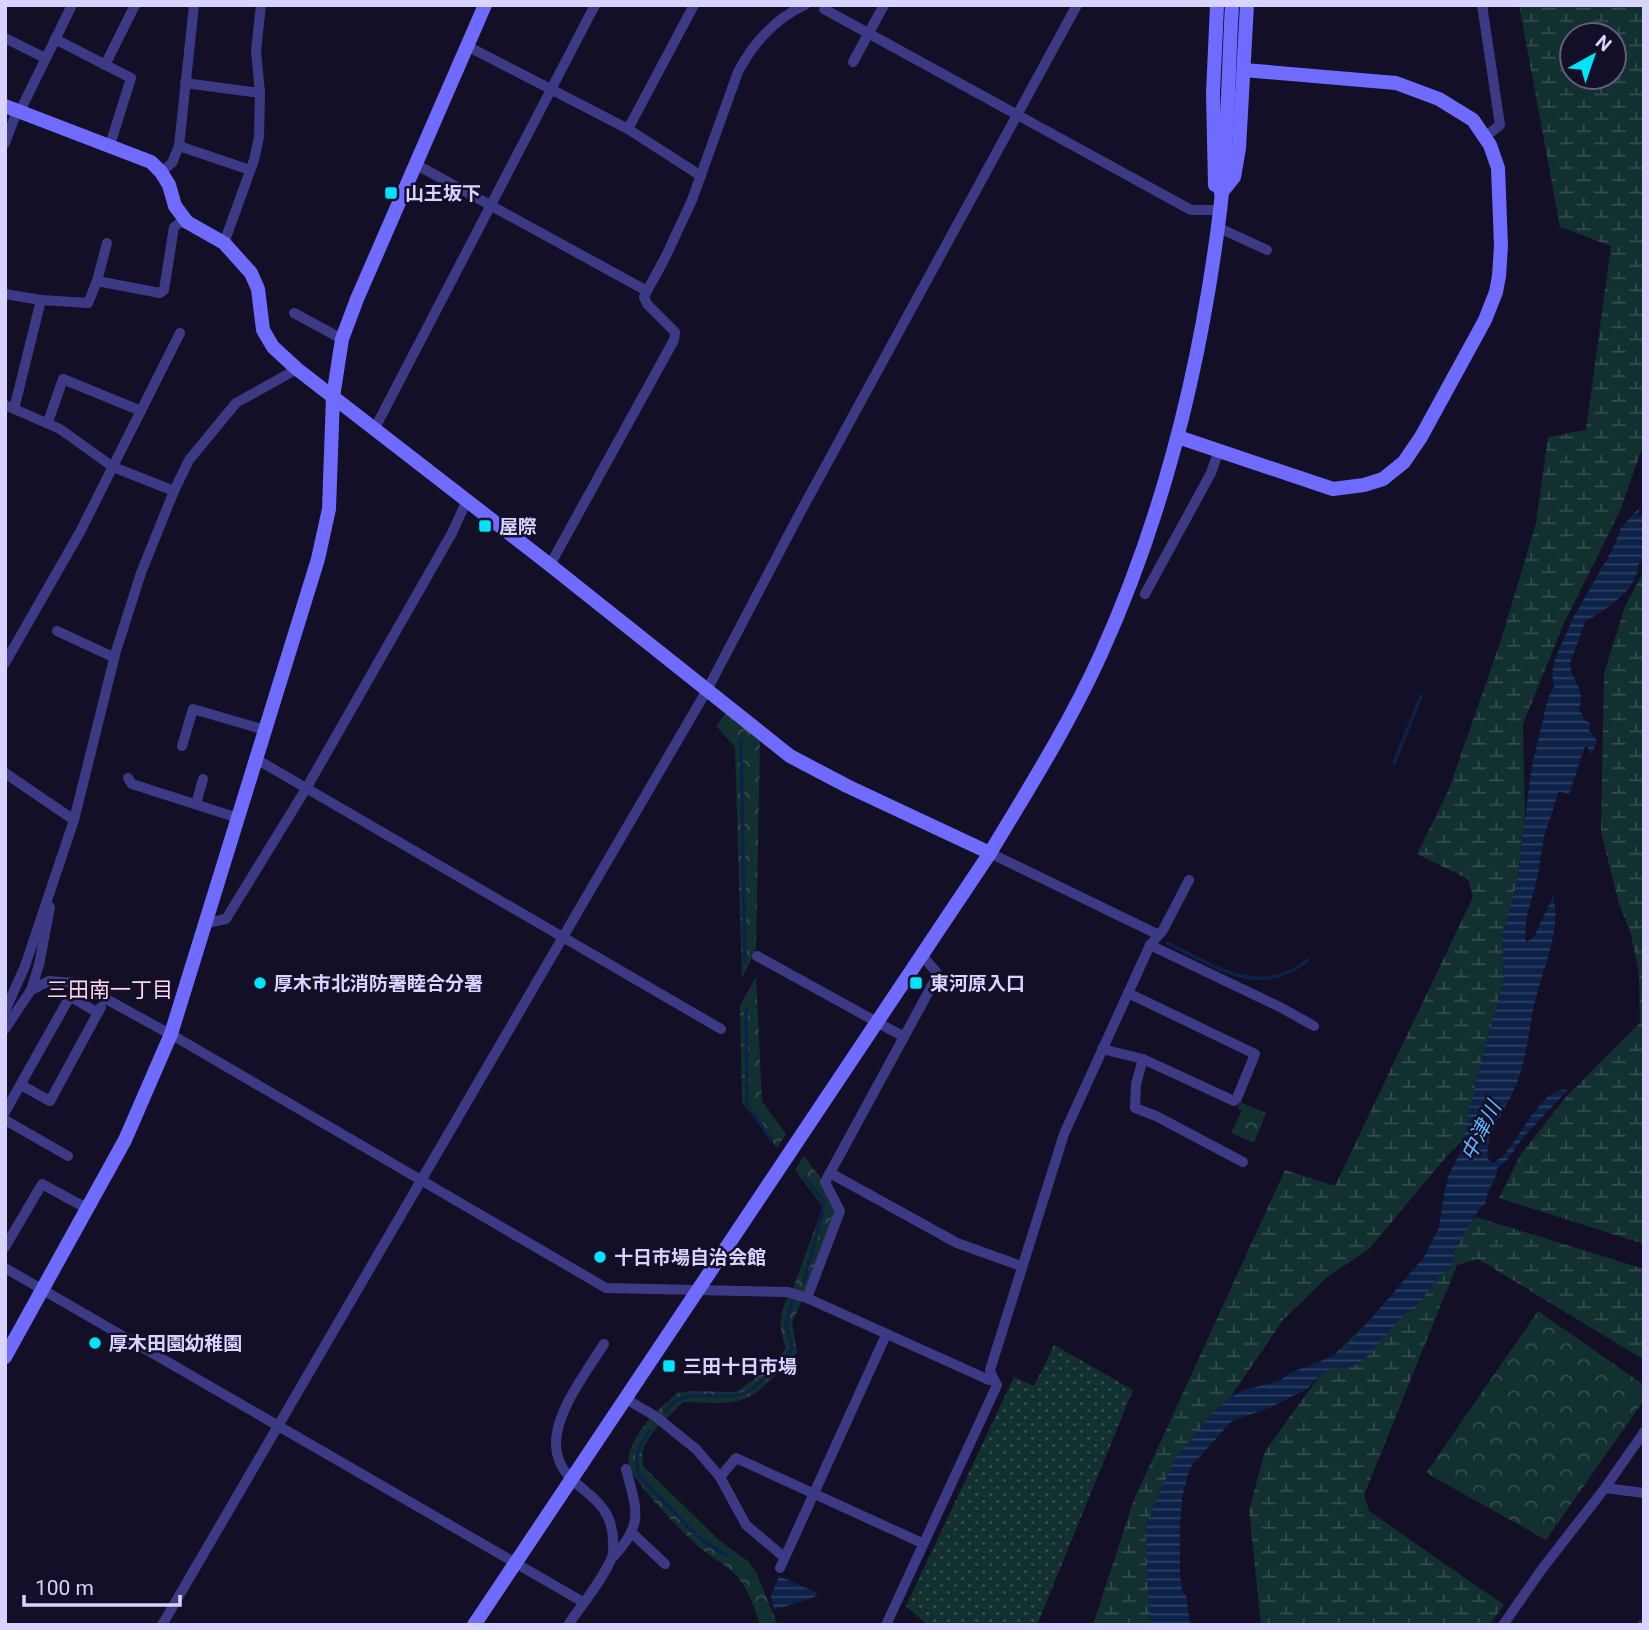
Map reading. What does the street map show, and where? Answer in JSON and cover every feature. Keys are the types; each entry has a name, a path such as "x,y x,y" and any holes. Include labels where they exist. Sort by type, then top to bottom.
{"street":[{"path":"11,109 22,107 72,5"},
{"path":"106,65 135,5"},
{"path":"161,172 172,163 179,146 194,5"},
{"path":"224,243 259,137 260,93 256,51 261,5"},
{"path":"5,1357 125,1140 171,1034 318,559 329,509 333,397 342,339 485,5"},
{"path":"375,428 595,5"},
{"path":"628,130 694,5"},
{"path":"550,565 674,340 675,332 647,304 644,297 666,258 701,176 738,72 747,54 783,16 805,5"},
{"path":"853,62 884,5"},
{"path":"162,1625 707,690 800,513 1077,5"},
{"path":"1217,5 1213,151 1220,211"},
{"path":"474,1625 990,853 1053,747 1102,653 1135,572 1164,488 1197,358 1220,211 1232,5"},
{"path":"1221,193 1234,177 1239,148 1247,5"},
{"path":"1482,5 1500,125 1486,136"},
{"path":"824,9 1191,209 1220,211"},
{"path":"5,38 45,58"},
{"path":"55,39 131,78 110,145"},
{"path":"469,47 628,130 701,176"},
{"path":"1178,437 1333,489 1374,482 1392,473 1404,462 1421,437 1485,320 1496,292 1501,261 1500,186 1496,156 1486,136 1472,121 1426,93 1396,83 1244,71"},
{"path":"185,83 260,93"},
{"path":"5,143 11,109"},
{"path":"11,109 151,162 169,185 175,206 185,219 224,243 251,273 258,289 263,330 273,347 297,369 803,764 1159,935"},
{"path":"179,146 250,170"},
{"path":"417,165 647,291"},
{"path":"97,281 160,293 164,289 174,227 185,219"},
{"path":"1217,227 1267,250"},
{"path":"5,294 88,303 107,243"},
{"path":"41,300 10,407 48,422 113,467 174,491"},
{"path":"294,313 342,339"},
{"path":"5,663 113,467 180,333"},
{"path":"5,1012 19,983 74,820 94,747 113,657 141,573 174,491 189,460 236,403 297,369"},
{"path":"48,422 63,379 141,411"},
{"path":"1145,593 1211,473 1219,450"},
{"path":"207,923 226,919 307,787 452,533 467,500"},
{"path":"57,631 113,657"},
{"path":"182,746 193,709 265,730"},
{"path":"256,759 721,1029"},
{"path":"5,773 74,820"},
{"path":"128,778 132,784 238,818"},
{"path":"196,804 203,779"},
{"path":"886,1625 996,1385 990,1370 1064,1134 1150,945 1159,935 1189,880"},
{"path":"5,1029 31,990 51,905 47,898"},
{"path":"1150,945 1314,1026"},
{"path":"807,1298 840,1211 825,1182 935,980 937,973 921,954"},
{"path":"757,956 904,1037"},
{"path":"31,990 49,981 77,983 171,1034 606,1288 788,1292 807,1298 989,1380 993,1378"},
{"path":"1102,1049 1143,1059 1234,1101 1255,1054 1128,993"},
{"path":"5,1112 68,1000 74,999 98,1013"},
{"path":"21,1085 50,1101 106,999"},
{"path":"1143,1059 1136,1084 1135,1108 1227,1150 1243,1162"},
{"path":"5,1120 68,1156"},
{"path":"830,1173 957,1243 1021,1266"},
{"path":"5,1247 42,1184 88,1209"},
{"path":"5,1268 583,1602"},
{"path":"626,1399 655,1416 696,1449 720,1477 746,1525 782,1562 886,1335"},
{"path":"604,1344 564,1409 555,1443 559,1464 605,1508 611,1518 614,1556"},
{"path":"1503,1625 1644,1432"},
{"path":"720,1477 736,1458 922,1543"},
{"path":"568,1625 636,1524 636,1508 626,1469"},
{"path":"1605,1488 1644,1493"},
{"path":"631,1532 665,1564"}],"green space":[{"path":"1519,5 1644,5 1644,443 1620,511 1564,623 1523,724 1525,819 1517,883 1502,936 1504,979 1499,1103 1446,1157 1369,1249 1326,1278 1283,1320 1161,1499 1164,1625 1093,1625 1133,1502 1285,1170 1335,1186 1473,897 1468,879 1417,854 1449,789 1501,640 1536,523 1548,437 1586,430 1611,246 1560,227"},
{"path":"1644,571 1644,1244 1499,1198 1521,1154 1566,1097 1640,1023 1639,973 1630,931 1619,904 1601,832 1604,673 1625,606"},
{"path":"726,713 760,741 756,949 742,978 735,747 716,726"},
{"path":"756,977 762,1101 786,1134 777,1148 742,1102 740,1005"},
{"path":"1240,1102 1266,1113 1254,1143 1231,1133 1242,1110 1237,1108"},
{"path":"804,1156 822,1180 835,1210 806,1296 792,1291 822,1209 795,1170"},
{"path":"1476,1217 1644,1269 1644,1360 1478,1259 1457,1265 1364,1495 1369,1511 1504,1605 1489,1625 1261,1625 1249,1510 1265,1451 1337,1352"},
{"path":"788,1296 802,1300 792,1323 797,1352 765,1386 737,1401 683,1402 666,1419 656,1412 677,1393 736,1392 774,1365 786,1348 781,1322"},
{"path":"1538,1311 1644,1385 1644,1400 1546,1540 1426,1473"},
{"path":"1054,1345 1133,1390 1037,1625 928,1625 906,1606 1014,1377 1034,1386"},
{"path":"651,1417 660,1424 644,1449 644,1467 720,1541 748,1561 756,1572 778,1625 760,1625 748,1593 737,1576 682,1531 632,1473 629,1465 630,1452 635,1439"}],"water":[{"name":"中津川","path":"1641,506 1637,517 1644,513 1644,559 1638,565 1633,581 1620,598 1586,620 1570,663 1581,693 1579,712 1584,720 1591,723 1589,730 1597,741 1591,755 1587,746 1584,748 1570,792 1568,794 1559,791 1544,837 1537,880 1526,919 1525,938 1527,942 1534,937 1553,896 1553,938 1536,998 1522,1067 1493,1130 1488,1159 1493,1163 1502,1157 1549,1096 1559,1090 1568,1090 1497,1168 1486,1203 1469,1226 1448,1270 1439,1276 1419,1303 1403,1316 1371,1353 1358,1364 1348,1368 1330,1369 1321,1374 1307,1389 1269,1408 1232,1421 1193,1464 1182,1498 1180,1528 1180,1575 1190,1625 1151,1625 1146,1525 1175,1458 1217,1408 1234,1395 1279,1381 1290,1373 1345,1349 1424,1257 1439,1227 1445,1189 1460,1153 1504,979 1502,936 1517,883 1531,771 1548,698 1554,687 1552,674 1555,659 1573,618 1611,552 1621,528"},
{"path":"779,1576 817,1593 815,1597 774,1610 771,1596"}],"waterway":[{"path":"1394,763 1421,696"},
{"path":"741,740 745,962"},
{"path":"1167,943 1219,969 1254,978 1290,972 1308,960"},
{"path":"746,1010 747,1105 771,1139"},
{"path":"804,1177 822,1199 823,1210 804,1282"},
{"path":"666,1411 674,1402 683,1398 736,1395 757,1385 791,1351 786,1326 792,1302"},
{"path":"650,1430 638,1452 640,1477 699,1538 727,1556"}],"place":[{"name":"山王坂下","path":"391,193"},
{"name":"屋際","path":"485,526"},
{"name":"厚木市北消防署睦合分署","path":"260,983"},
{"name":"東河原入口","path":"916,983"},
{"name":"十日市場自治会館","path":"600,1257"},
{"name":"厚木田園幼稚園","path":"95,1343"},
{"name":"三田十日市場","path":"669,1366"}],"district":[{"name":"三田南一丁目","path":"110,990"}]}
